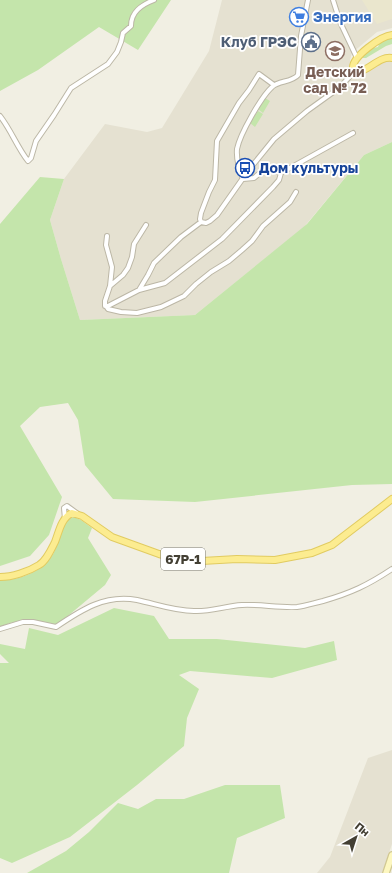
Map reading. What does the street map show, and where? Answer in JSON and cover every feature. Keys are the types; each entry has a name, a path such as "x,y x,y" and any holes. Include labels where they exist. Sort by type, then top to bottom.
{"main road":[{"path":"392,35 379,40 357,58 352,65 355,71 358,72 363,71 384,59 392,58"},
{"name":"67Р-1","path":"0,577 23,573 39,565 52,548 65,519 72,513 79,514 112,537 159,554 175,558 202,561 237,559 274,560 312,553 332,545 392,499"},
{"path":"386,873 392,855"}],"street":[{"path":"0,116 8,126 28,162 36,141 54,115 66,93 71,88 108,64 117,52 123,33 131,26 131,17 138,9 154,0"},
{"path":"243,179 239,170 237,159 239,140 261,99 274,85 294,79 298,76 301,36 308,0"},
{"path":"333,0 340,22 357,58"},
{"path":"139,290 154,264 180,237 201,222 206,223 210,221 274,139 307,111 339,88 355,71"},
{"path":"201,222 201,213 209,192 216,180 217,141 239,102 259,74 274,85"},
{"path":"107,306 139,290 165,283 222,239 273,187 279,180 281,173 353,133"},
{"path":"243,179 254,178 261,172 272,169 281,173"},
{"path":"107,236 106,245 112,267 110,286 105,302 108,309 137,313 160,307 184,296 211,272 229,261 247,246 263,226 290,202 296,192"},
{"path":"110,286 123,275 128,268 132,257 134,244 146,225"},
{"path":"0,628 23,622 33,622 56,627 100,602 113,598 136,600 183,610 195,611 208,611 227,606 244,605 286,607 308,605 346,595 392,569"}],"shaded area":[{"path":"222,0 392,0 392,28 377,32 352,53 350,60 351,67 360,70 383,60 392,60 392,142 364,155 304,227 195,315 80,320 50,220 64,179 105,124 147,132 162,128 209,51"},
{"path":"362,0 392,0 392,19 377,24"},
{"path":"392,750 392,844 382,873 317,873 330,857 368,758"}],"green space":[{"path":"0,0 171,0 138,50 99,27 38,70 0,91"},
{"path":"392,37 392,44 366,58 363,58 362,56 369,49 378,47 381,39"},
{"path":"265,98 270,101 263,113 258,109"},
{"path":"258,111 263,114 255,127 250,123"},
{"path":"392,142 392,484 352,485 195,502 113,499 85,465 78,420 68,403 40,407 20,426 62,497 49,535 30,556 0,566 0,224 40,177 64,179 50,220 80,320 195,315 307,224 364,155"},
{"path":"74,517 92,528 88,538 111,575 105,585 57,625 44,624 29,619 0,627 0,580 16,579 39,569 46,563 55,550 65,522"},
{"path":"114,608 154,616 169,639 217,639 305,648 334,641 337,660 272,678 190,671 179,675 199,689 187,718 184,746 70,837 12,863 0,858 0,663 9,663 0,654 0,644 25,649 29,628 58,635"},
{"path":"225,785 280,785 285,818 237,838 229,873 27,873 66,851 89,832 118,803 138,809 156,799 184,799"}],"place":[{"name":"Энергия","path":"299,17"},
{"name":"Клуб ГРЭС","path":"311,42"},
{"name":"Детский сад № 72","path":"335,51"},
{"name":"Дом культуры","path":"245,168"}]}
